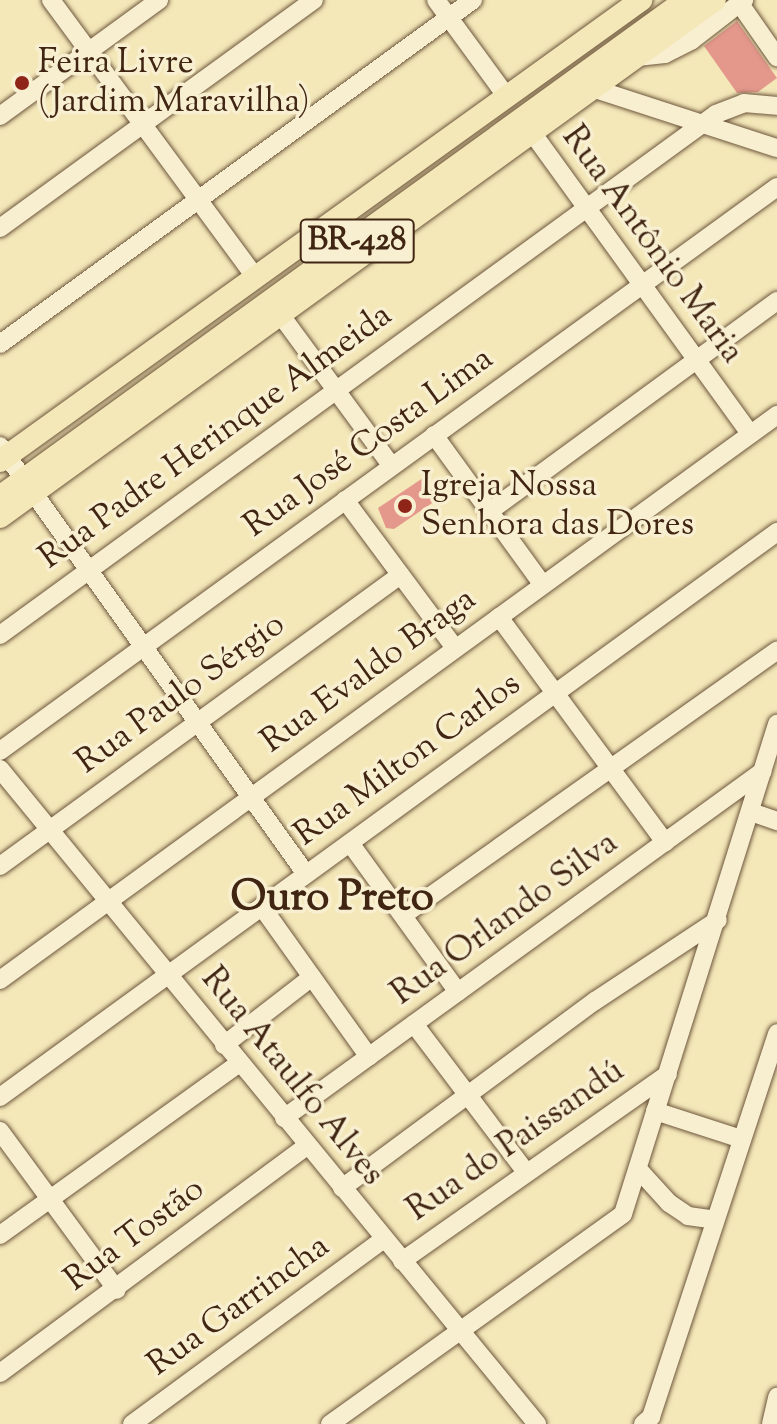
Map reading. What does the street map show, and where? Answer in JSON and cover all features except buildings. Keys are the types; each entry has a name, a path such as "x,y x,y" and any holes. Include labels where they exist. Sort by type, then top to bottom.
{"highway":[{"name":"BR-428","path":"0,499 12,470 667,0"},
{"name":"BR-428","path":"12,470 630,52 689,0"}],"main road":[{"path":"0,517 12,470 255,277 641,0"},
{"path":"12,470 280,314 592,88 630,52 715,0"}],"street":[{"path":"51,0 255,277"},
{"path":"0,116 159,0"},
{"path":"0,228 314,0"},
{"path":"436,0 507,97"},
{"path":"0,344 473,0"},
{"path":"630,52 665,54 742,2 777,57"},
{"path":"592,88 777,148"},
{"name":"Rua Padre Herinque Almeida","path":"0,635 704,125 732,106 777,106"},
{"name":"Rua Antônio Maria","path":"531,131 750,434"},
{"name":"Rua José Costa Lima","path":"0,751 777,187"},
{"path":"490,511 777,301"},
{"path":"280,314 391,465"},
{"name":"Rua Evaldo Braga","path":"0,980 777,415"},
{"path":"434,435 543,585"},
{"path":"12,470 198,720 306,874"},
{"path":"345,500 455,648"},
{"name":"Rua Milton Carlos","path":"0,1097 777,532"},
{"name":"Rua Paulo Sérgio","path":"0,866 400,575"},
{"path":"499,617 665,842"},
{"path":"405,914 777,651"},
{"path":"330,1424 619,1219 718,920 777,724"},
{"name":"Rua Ataulfo Alves","path":"0,769 460,1332 526,1420"},
{"name":"Rua Orlando Silva","path":"284,1118 763,771"},
{"path":"751,812 777,821"},
{"path":"350,843 405,914 458,992"},
{"path":"262,907 369,1057"},
{"path":"342,1188 595,1001 718,920"},
{"path":"224,1045 312,977"},
{"path":"414,1024 526,1172"},
{"path":"650,1422 777,1033"},
{"path":"0,1235 239,1063"},
{"name":"Rua do Paissandú","path":"402,1261 668,1074"},
{"path":"655,1111 741,1139"},
{"path":"0,1131 117,1290"},
{"name":"Rua Tostão","path":"0,1373 117,1290 307,1146"},
{"path":"638,1169 678,1210 715,1220"},
{"name":"Rua Garrincha","path":"132,1424 384,1239"},
{"path":"771,1424 777,1397"}],"place":[{"name":"Feira Livre (Jardim Maravilha)","path":"22,83"},
{"name":"Igreja Nossa Senhora das Dores","path":"405,506"}],"district":[{"name":"Ouro Preto","path":"332,899"}]}
